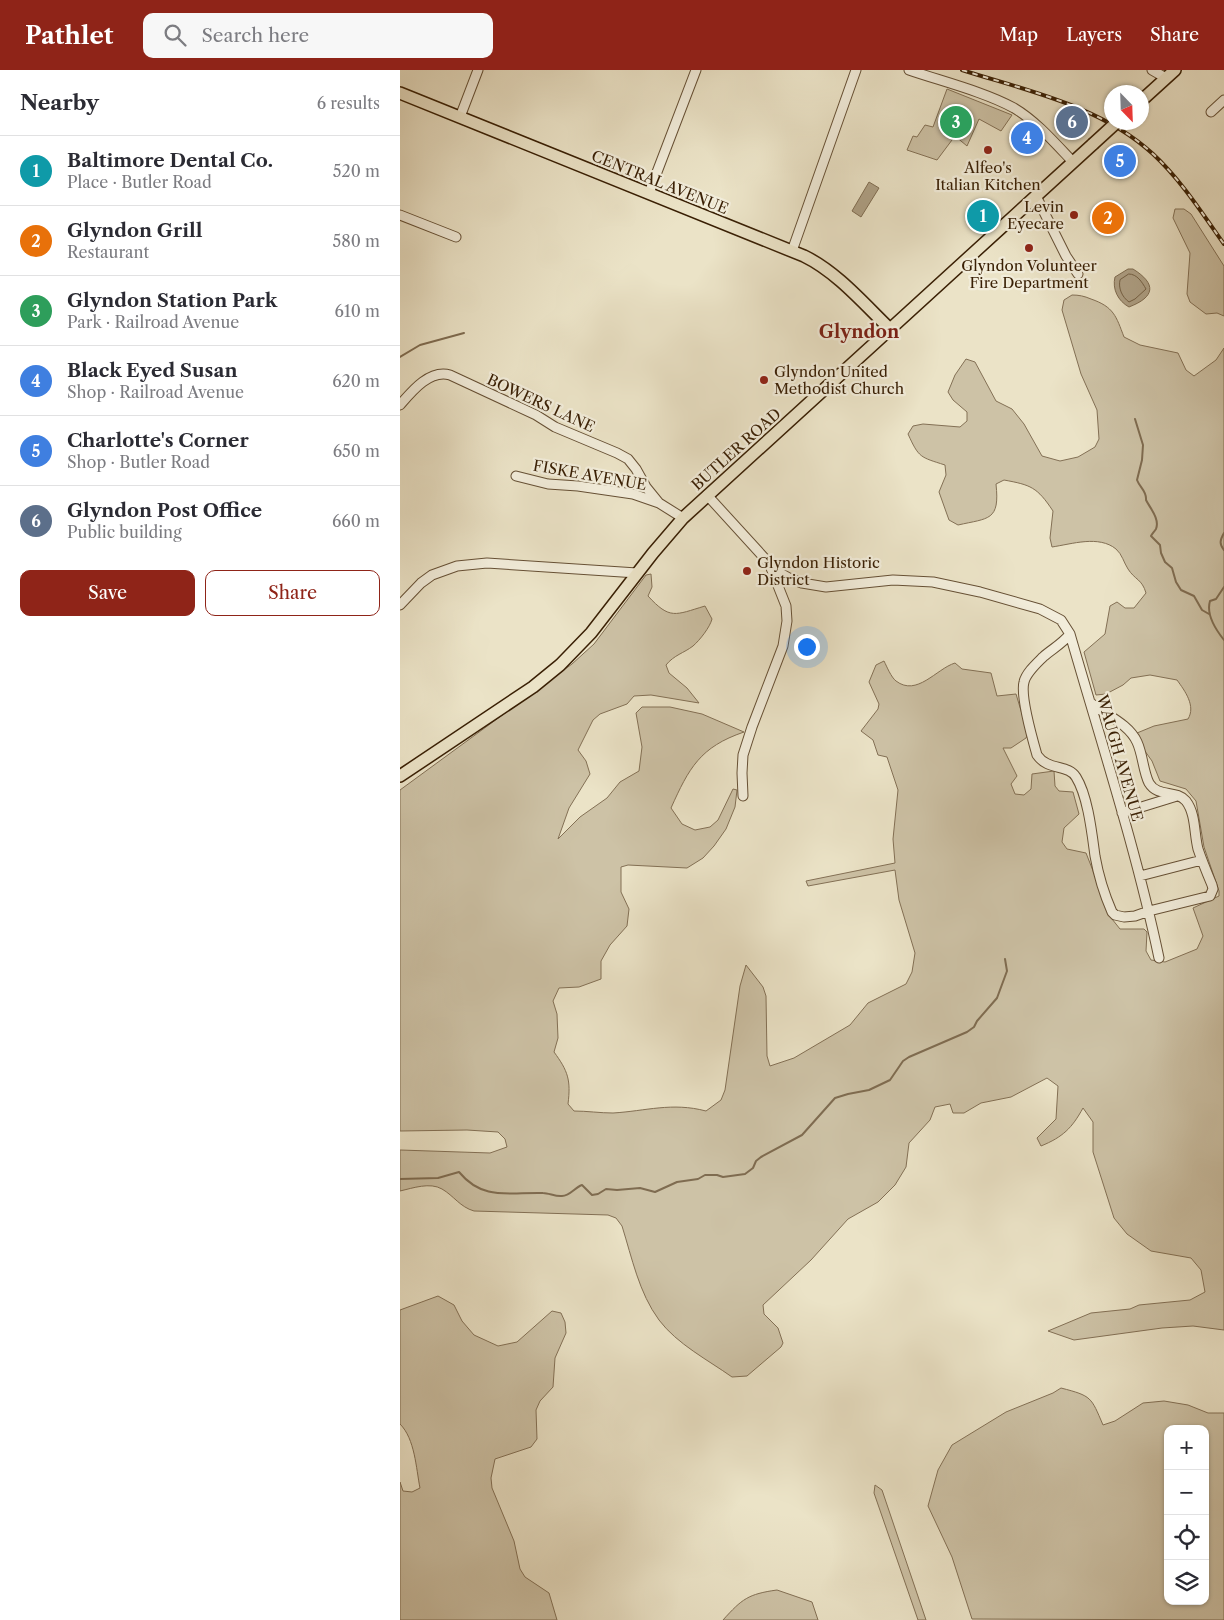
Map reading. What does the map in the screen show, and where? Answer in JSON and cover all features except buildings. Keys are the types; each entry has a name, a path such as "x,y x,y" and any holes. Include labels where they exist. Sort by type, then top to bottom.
{"main road":[{"path":"1149,93 1175,70"},
{"name":"CENTRAL AVENUE","path":"400,93 811,259 825,269 890,330"},
{"name":"BUTLER ROAD","path":"400,776 547,676 586,638 683,518 1107,130"}],"street":[{"path":"460,117 478,70"},
{"path":"649,193 696,70"},
{"path":"792,251 856,70"},
{"path":"909,70 981,94 1014,108 1037,126 1073,162"},
{"path":"1152,70 1166,78"},
{"path":"1211,112 1224,100"},
{"path":"1036,196 1066,256 1078,274"},
{"path":"400,215 456,237"},
{"name":"BOWERS LANE","path":"400,405 431,376 441,373 450,375 536,415 555,427 617,452 628,459 659,503"},
{"name":"FISKE AVENUE","path":"516,476 548,484 634,494 659,503 683,518"},
{"path":"707,495 769,563 786,606 787,622 783,646 743,755 743,796"},
{"path":"400,605 421,583 432,575 457,566 487,563 637,574"},
{"name":"WAUGH AVENUE","path":"769,563 789,578 816,586 840,586 893,580 934,582 1032,606 1062,620 1070,634 1091,703 1140,876 1159,958"},
{"path":"1070,634 1026,676 1024,696 1037,755 1047,764 1068,770 1078,780 1093,832 1096,858 1110,906 1116,915 1129,916 1210,896 1213,889 1202,860 1190,808 1183,798 1158,792 1154,789 1148,780 1137,742 1132,734 1123,725 1091,703"},
{"path":"1122,813 1178,796"},
{"path":"1140,876 1202,860"}],"shaded area":[{"path":"947,89 1012,115 1001,131 979,119 967,146 955,136 937,160 907,150 913,136 917,137 925,125 933,127"},
{"path":"1175,209 1184,209 1191,214 1224,266 1224,316 1217,313 1206,314 1190,302 1187,294 1190,253 1173,218"},
{"path":"1072,295 1082,296 1105,305 1116,318 1124,337 1140,345 1178,353 1186,370 1194,376 1216,360 1224,348 1224,1330 1193,1326 1162,1328 1074,1340 1048,1331 1091,1313 1130,1309 1139,1305 1190,1300 1205,1292 1201,1270 1191,1258 1151,1251 1127,1234 1114,1218 1093,1152 1093,1122 1083,1108 1066,1131 1041,1146 1037,1138 1056,1119 1058,1086 1047,1078 1011,1097 981,1103 964,1113 953,1113 950,1104 935,1107 930,1120 909,1143 906,1167 895,1185 878,1202 848,1219 811,1260 763,1305 764,1314 778,1328 783,1343 781,1347 747,1376 732,1377 675,1337 659,1320 641,1287 622,1226 616,1218 608,1215 474,1211 465,1207 437,1187 421,1186 400,1191 400,1150 490,1153 507,1147 505,1139 498,1132 467,1130 400,1131 400,790 572,664 594,644 646,575 651,574 652,587 648,596 662,609 668,612 680,613 705,606 712,619 702,637 693,646 666,665 669,673 687,688 699,703 651,695 634,696 627,704 600,714 593,720 578,750 586,761 590,774 569,808 558,839 580,817 607,798 620,782 639,771 642,747 636,713 642,707 670,707 702,714 744,732 729,738 706,752 690,770 671,808 682,824 695,830 710,827 718,820 733,789 737,790 735,807 726,829 714,846 703,858 687,868 628,865 621,867 621,892 629,909 627,926 610,945 601,961 601,979 579,987 559,988 553,1001 557,1014 558,1038 554,1052 565,1070 569,1082 568,1104 574,1111 613,1113 682,1107 706,1111 721,1100 725,1090 740,986 746,965 763,987 766,996 767,1056 770,1066 794,1058 850,1025 868,1003 906,984 912,972 915,953 899,900 895,870 808,886 806,881 895,863 893,839 898,790 887,757 878,755 873,740 861,731 878,709 879,704 869,682 876,665 884,661 894,679 904,685 919,684 955,663 962,669 991,673 997,696 1016,694 1028,734 1026,738 1011,748 1003,748 1017,776 1011,784 1015,794 1024,795 1031,789 1032,774 1054,771 1055,786 1059,791 1073,792 1079,814 1064,828 1062,842 1067,849 1086,853 1112,919 1120,929 1144,929 1147,932 1146,951 1151,960 1165,962 1197,949 1203,936 1193,908 1219,896 1219,891 1204,847 1196,801 1186,789 1160,781 1152,761 1142,747 1137,733 1154,726 1188,719 1191,709 1190,704 1177,680 1150,675 1131,678 1123,685 1106,694 1096,695 1084,652 1105,634 1110,606 1117,602 1125,608 1134,608 1146,593 1142,585 1128,569 1118,551 1102,542 1094,541 1052,547 1050,538 1053,511 1033,488 1004,480 996,484 996,505 990,516 978,521 958,525 949,520 939,492 946,475 945,465 921,456 908,434 913,426 923,424 960,427 967,421 967,412 953,400 948,392 955,375 966,359 975,362 996,401 1012,409 1024,424 1042,456 1060,461 1078,457 1095,447 1099,439 1097,410 1081,374 1062,310 1064,300"},
{"path":"438,1296 454,1305 462,1321 474,1335 498,1346 517,1342 552,1311 561,1313 565,1322 566,1333 555,1358 553,1387 540,1401 536,1410 537,1439 531,1447 495,1459 491,1478 492,1488 514,1541 520,1569 525,1577 549,1593 557,1620 400,1620 400,1482 403,1491 412,1492 420,1488 412,1446 405,1430 400,1424 400,1310"},
{"path":"1061,1388 1079,1393 1089,1399 1093,1403 1103,1425 1115,1421 1143,1403 1164,1401 1188,1405 1208,1413 1224,1413 1224,1620 972,1619 952,1557 928,1506 938,1470 952,1445 1006,1412"},
{"path":"875,1485 882,1490 926,1620 918,1620 874,1493"},
{"path":"777,1590 812,1602 818,1620 723,1620 735,1607 746,1599 759,1593"}],"water":[{"path":"869,182 879,188 861,217 852,211"},
{"path":"1128,269 1133,269 1141,275 1149,285 1150,290 1144,299 1129,307 1119,298 1114,286 1115,277"}],"waterway":[{"path":"400,357 420,345 464,333"},
{"path":"1135,419 1143,445 1142,460 1137,480 1157,521 1156,529 1151,536 1160,545 1165,562 1172,568 1176,582 1181,590 1194,596 1202,610 1209,614"},
{"path":"1224,533 1221,542 1224,550"},
{"path":"1224,587 1216,599 1210,601 1209,606 1212,622 1224,640"},
{"path":"400,1179 438,1178 459,1172 468,1181 487,1191 508,1194 543,1193 565,1196 582,1185 592,1195 606,1189 640,1188 655,1192 677,1182 698,1179 705,1175 723,1177 745,1174 753,1168 756,1161 761,1157 802,1135 835,1098 869,1090 890,1080 903,1061 909,1057 967,1032 974,1027 997,998 1007,971 1005,959"}],"railway":[{"path":"962,70 1063,102 1087,112 1133,137 1173,175 1224,244"}],"place":[{"name":"Glyndon Station Park","path":"956,122"},
{"name":"Glyndon Post Office","path":"1072,122"},
{"name":"Black Eyed Susan","path":"1027,138"},
{"name":"Alfeo's Italian Kitchen","path":"988,150"},
{"name":"Charlotte's Corner","path":"1120,161"},
{"name":"Levin Eyecare","path":"1074,215"},
{"name":"Baltimore Dental Co.","path":"983,216"},
{"name":"Glyndon Grill","path":"1108,218"},
{"name":"Glyndon Volunteer Fire Department","path":"1029,248"},
{"name":"Glyndon United Methodist Church","path":"764,380"},
{"name":"Glyndon Historic District","path":"747,571"}],"district":[{"name":"Glyndon","path":"859,332"}]}
